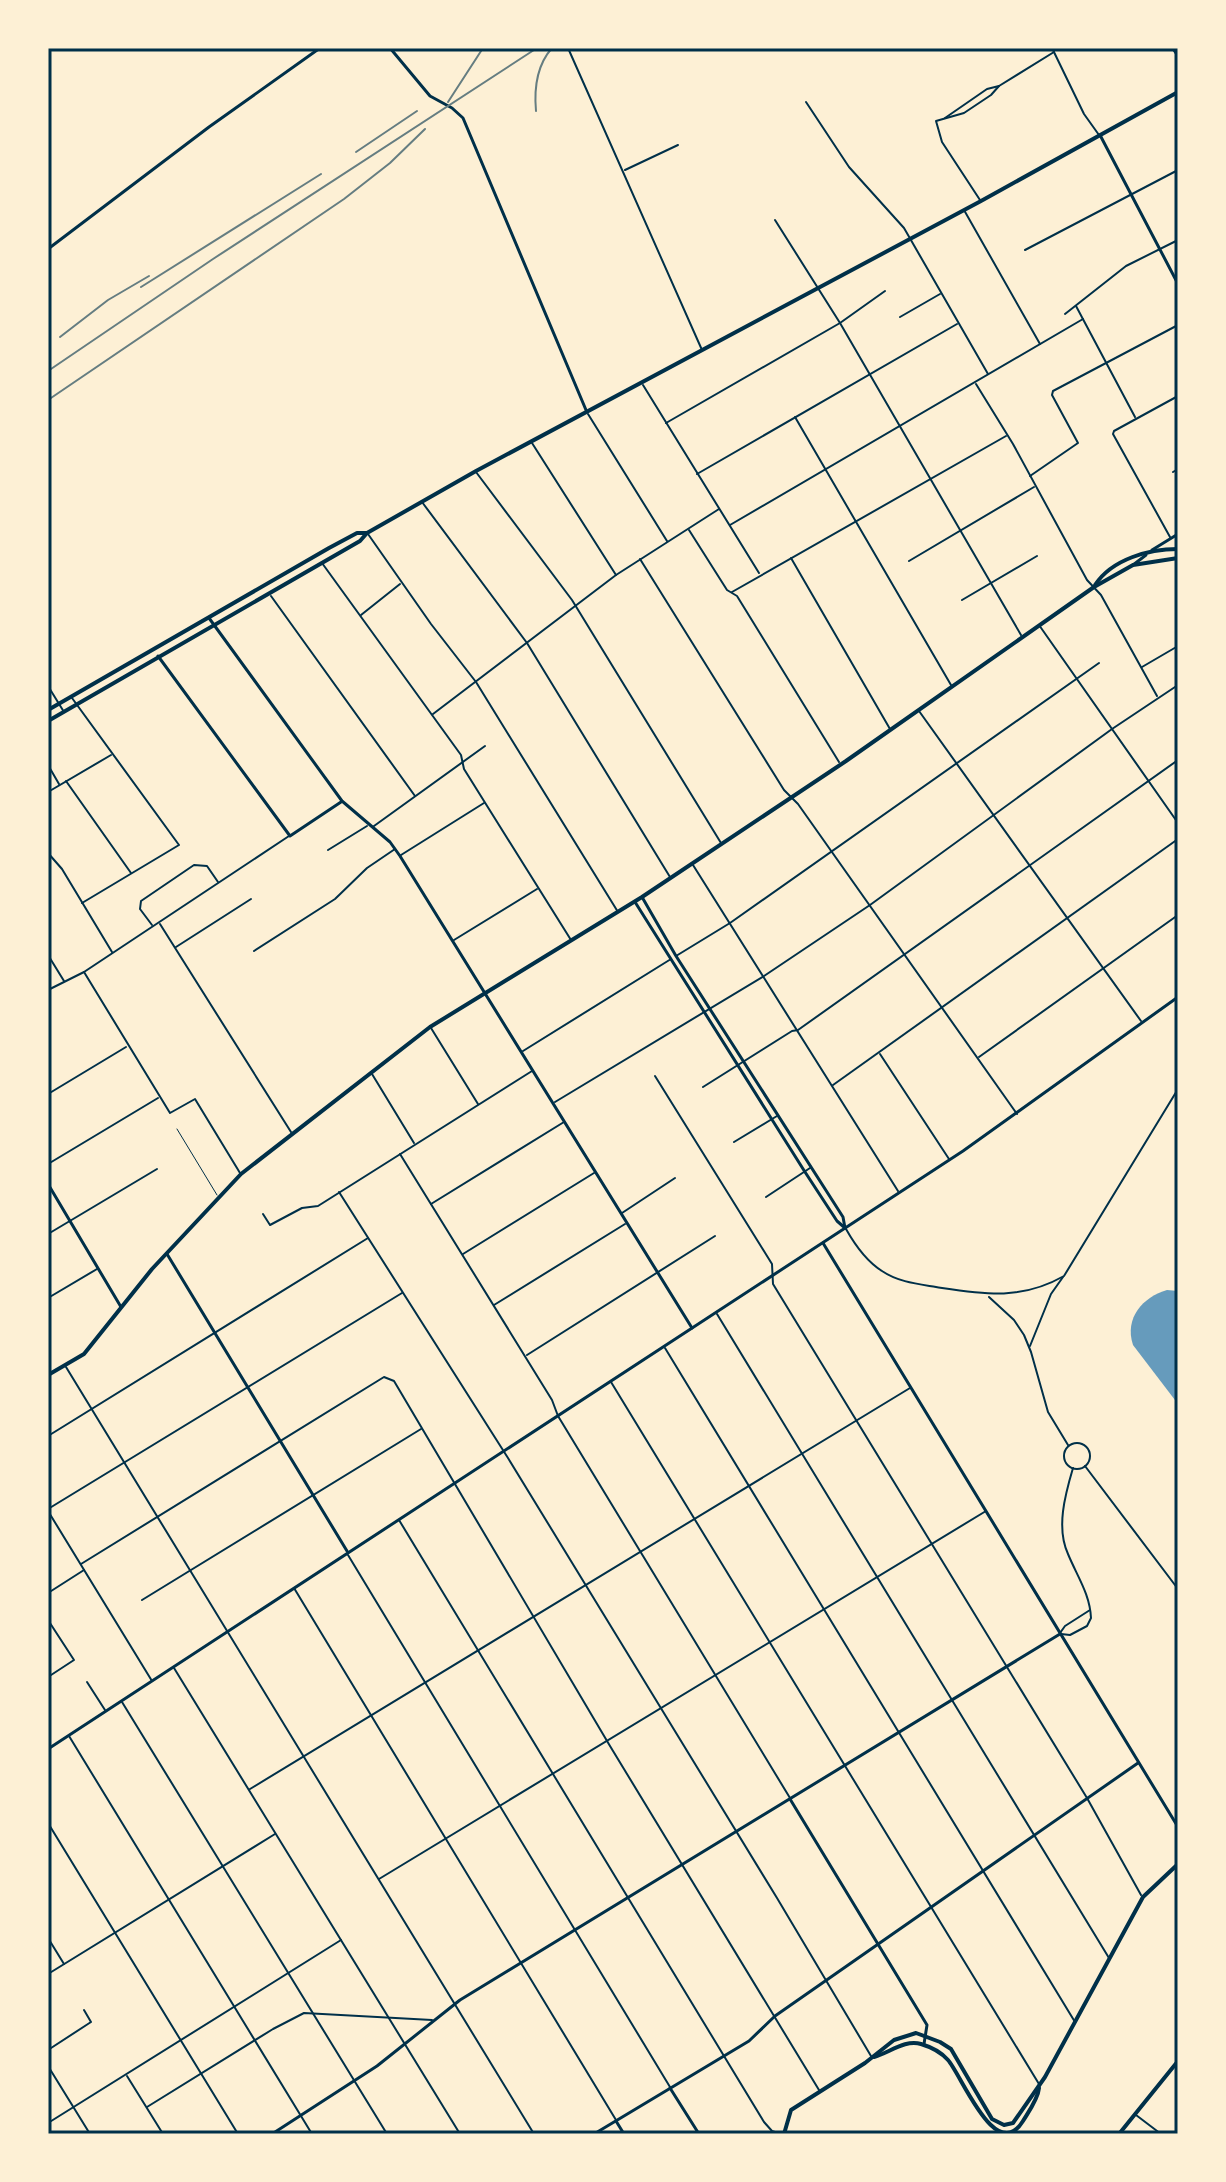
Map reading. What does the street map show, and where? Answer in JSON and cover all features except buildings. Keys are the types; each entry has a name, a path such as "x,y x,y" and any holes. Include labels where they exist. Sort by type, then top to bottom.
{"main road":[{"path":"48,721 476,471 1178,92"},
{"path":"48,710 357,533 367,533"},
{"path":"1094,587 1108,571 1127,559 1178,549"},
{"path":"48,1375 84,1354 166,1253 241,1174 430,1027 693,864 1094,587 1133,565 1178,558"},
{"path":"872,2058 880,2049 907,2034 926,2035 951,2049 988,2114 1000,2124 1013,2123 1039,2085 1143,1897 1178,1864"},
{"path":"782,2134 791,2110 872,2058 909,2043 924,2044 945,2056 985,2120 996,2132 1007,2134 1017,2129 1038,2094 1039,2085"},
{"path":"1119,2134 1178,2061"}],"street":[{"path":"48,249 209,127 320,48"},
{"path":"390,48 430,96 463,118 587,411 667,542"},
{"path":"568,48 702,351"},
{"path":"1172,48 1178,57"},
{"path":"981,201 942,142 936,121 964,113 1053,50 1084,114 1100,135 1178,284"},
{"path":"944,119 987,89 999,86"},
{"path":"806,102 849,167 910,237 989,375"},
{"path":"624,171 678,145"},
{"path":"1025,250 1178,170"},
{"path":"964,209 1040,344"},
{"path":"775,220 840,323 1021,636"},
{"path":"1065,314 1126,266 1178,240"},
{"path":"666,423 840,323 885,291"},
{"path":"900,317 941,293"},
{"path":"1076,305 1135,419"},
{"path":"730,525 1083,319"},
{"path":"697,474 958,323"},
{"path":"1030,476 1078,443 1052,395 1056,388 1178,325"},
{"path":"642,383 760,574"},
{"path":"975,383 1158,697"},
{"path":"1171,538 1113,434 1178,396"},
{"path":"795,417 952,686"},
{"path":"732,592 1007,435"},
{"path":"531,442 616,575"},
{"path":"1173,472 1178,469"},
{"path":"476,471 576,606 722,844"},
{"path":"909,561 1035,486"},
{"path":"422,502 527,643 670,878"},
{"path":"432,715 616,575 719,509"},
{"path":"689,529 840,765"},
{"path":"367,533 476,682 618,912"},
{"path":"1133,565 1178,534"},
{"path":"962,600 1037,556"},
{"path":"791,557 891,730"},
{"path":"640,559 776,777 1017,1114"},
{"path":"322,563 461,755 461,762 485,803 571,941"},
{"path":"360,615 402,583"},
{"path":"269,594 415,796"},
{"path":"209,618 342,801 400,856 692,1328"},
{"path":"1038,624 1178,823"},
{"path":"1141,667 1178,646"},
{"path":"158,656 290,836"},
{"path":"521,1052 730,923 1099,663"},
{"path":"552,1103 764,976 870,905 1112,729 1178,685"},
{"path":"48,686 64,712"},
{"path":"71,697 179,845 82,903"},
{"path":"918,710 1142,1022"},
{"path":"328,850 371,826 485,746"},
{"path":"48,792 112,754"},
{"path":"703,1087 798,1030 906,956 1178,760"},
{"path":"48,765 60,785"},
{"path":"66,781 131,874"},
{"path":"48,990 84,972 342,801"},
{"path":"400,856 485,803"},
{"path":"833,1085 1178,839"},
{"path":"254,951 335,899 367,868 395,849"},
{"path":"48,853 62,869 112,953"},
{"path":"693,864 899,1192"},
{"path":"152,926 140,909 141,901 194,865 207,866 218,882"},
{"path":"454,940 538,888"},
{"path":"642,897 676,956 843,1217 845,1228"},
{"path":"175,948 251,899"},
{"path":"635,902 736,1066 861,1253 892,1277 988,1296 1039,1288 1064,1276"},
{"path":"978,1058 1178,915"},
{"path":"159,922 291,1133"},
{"path":"48,955 64,981"},
{"path":"84,972 171,1114 195,1099 241,1174"},
{"path":"48,1749 950,1160 1178,997"},
{"path":"430,1027 478,1105"},
{"path":"48,1094 128,1046"},
{"path":"880,1053 950,1160"},
{"path":"263,1214 270,1225 302,1208 318,1206 532,1071"},
{"path":"371,1072 415,1144"},
{"path":"655,1076 772,1264 773,1284 1087,1798 1143,1897"},
{"path":"1029,1347 1051,1294 1178,1089"},
{"path":"48,1164 159,1097"},
{"path":"734,1142 777,1116"},
{"path":"430,1205 564,1122"},
{"path":"400,1154 552,1400 558,1416 927,2025 924,2044"},
{"path":"766,1197 810,1168"},
{"path":"48,1234 157,1169"},
{"path":"462,1255 595,1173"},
{"path":"621,1214 675,1178"},
{"path":"48,1184 121,1307"},
{"path":"339,1192 503,1451 872,2058"},
{"path":"493,1306 626,1223"},
{"path":"525,1356 715,1236"},
{"path":"48,1436 369,1238"},
{"path":"823,1243 1178,1827"},
{"path":"166,1253 699,2134"},
{"path":"48,1298 98,1268"},
{"path":"152,1681 48,1510 403,1293"},
{"path":"988,1296 1014,1320 1029,1347 1048,1412 1068,1445"},
{"path":"716,1311 1110,1959"},
{"path":"665,1346 1075,2022"},
{"path":"66,1366 534,2134"},
{"path":"81,1564 384,1377 394,1381 820,2091"},
{"path":"611,1382 1039,2085"},
{"path":"250,1789 911,1387"},
{"path":"142,1600 421,1429"},
{"path":"1068,1445 1081,1443 1088,1447 1090,1459 1085,1466 1073,1468"},
{"path":"1068,1445 1064,1460 1073,1468"},
{"path":"1085,1466 1178,1589"},
{"path":"1060,1634 1070,1635 1091,1621 1087,1593 1062,1539 1063,1513 1073,1468"},
{"path":"378,1880 986,1511"},
{"path":"398,1519 764,2122 772,2131 782,2134"},
{"path":"48,1593 84,1570"},
{"path":"293,1587 624,2134"},
{"path":"272,2134 355,2081 454,2004 1060,1634 1065,1626 1091,1610"},
{"path":"48,1620 74,1660 48,1677"},
{"path":"173,1667 460,2134"},
{"path":"87,1682 106,1711"},
{"path":"121,1701 387,2134"},
{"path":"69,1736 312,2134"},
{"path":"594,2134 749,2041 775,2016 1138,1763"},
{"path":"48,1823 238,2134"},
{"path":"48,1974 276,1833"},
{"path":"48,1938 64,1964"},
{"path":"48,2123 341,1940"},
{"path":"48,2050 91,2022 84,2010"},
{"path":"147,2107 297,2016 314,2012 436,2020"},
{"path":"48,2066 90,2134"},
{"path":"126,2075 163,2134"},
{"path":"1135,2114 1161,2134"}],"lane":[{"path":"177,1129 219,1197"}],"water":[{"path":"1167,1290 1178,1291 1178,1404 1133,1345 1131,1335 1133,1318 1143,1303"}],"railway":[{"path":"448,102 483,48"},
{"path":"48,371 213,259 537,48"},
{"path":"536,111 538,78 552,48"},
{"path":"356,152 417,111"},
{"path":"48,400 344,199 390,163 425,129"},
{"path":"141,287 321,174"},
{"path":"60,337 108,300 149,276"}]}
